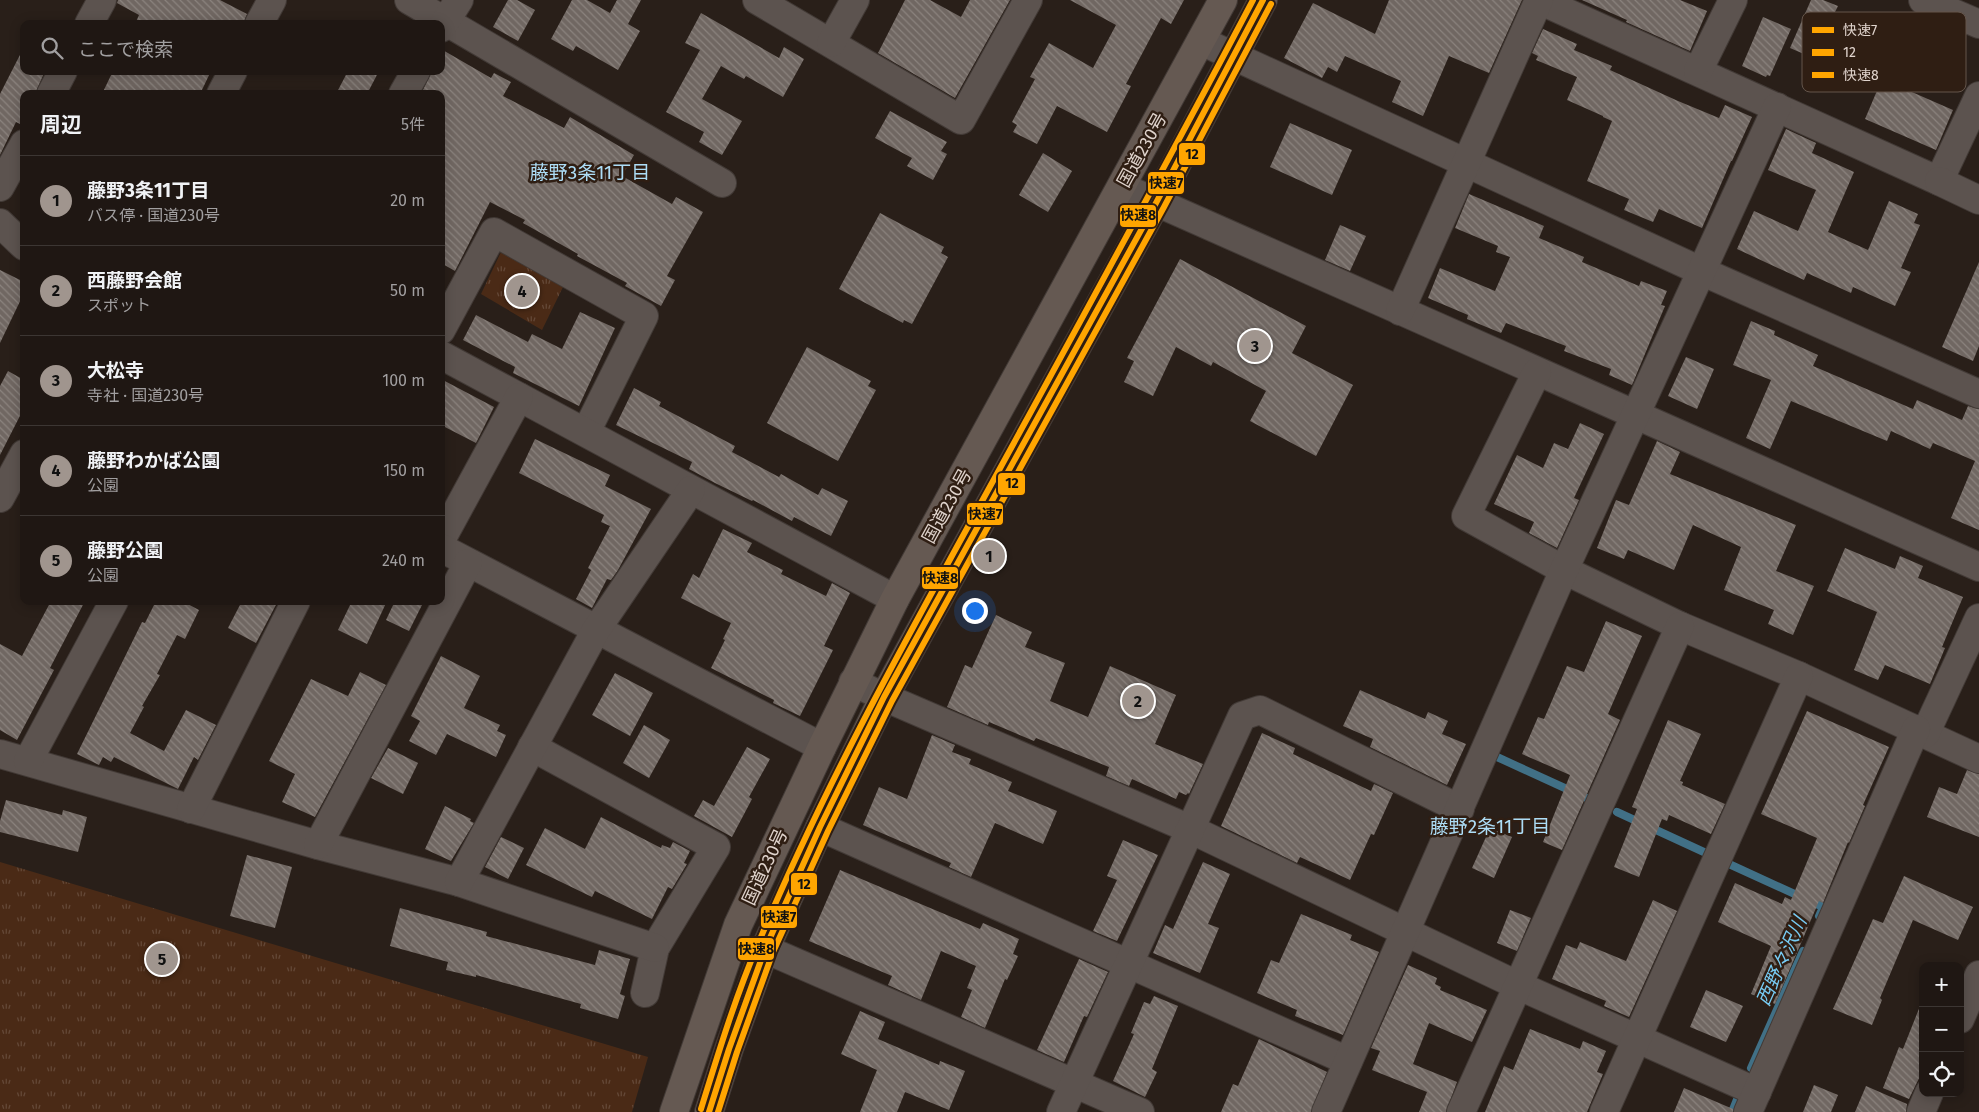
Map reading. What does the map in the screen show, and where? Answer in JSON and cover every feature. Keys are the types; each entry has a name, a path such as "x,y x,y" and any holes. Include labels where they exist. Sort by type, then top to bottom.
{"highway":[{"name":"国道230号","path":"674,1112 738,925 853,682 895,599 1223,0"},
{"name":"国道230号","path":"709,1112 729,1049 765,949 820,827 884,697 1156,203 1263,0"}],"street":[{"path":"91,20 102,0"},
{"path":"261,20 272,0"},
{"path":"409,0 448,16 722,183"},
{"path":"757,0 962,120 1028,0"},
{"path":"831,43 855,0"},
{"path":"1400,311 1539,0 1979,200"},
{"path":"1698,71 1733,0"},
{"path":"1923,0 1951,12"},
{"path":"1966,18 1979,24"},
{"path":"1201,41 1232,57 1702,272 1979,394"},
{"path":"53,90 61,75"},
{"path":"223,90 231,75"},
{"path":"405,90 414,75"},
{"path":"1939,181 1979,96"},
{"path":"1326,1112 1564,570 1777,107"},
{"path":"0,188 20,151"},
{"path":"1122,187 1979,567"},
{"path":"0,223 20,242"},
{"path":"445,323 494,232 644,316 586,432"},
{"path":"445,357 895,599"},
{"path":"1537,372 1466,516 1564,570 1680,626 1799,676 1979,759"},
{"path":"445,533 519,398"},
{"path":"0,498 20,461"},
{"path":"459,882 596,630 691,490"},
{"path":"445,550 822,747"},
{"path":"318,845 468,563"},
{"path":"28,761 112,605"},
{"path":"191,809 294,605"},
{"path":"853,682 1190,829 1517,985 1637,1038 1753,1102 1920,732 1979,618"},
{"path":"1461,1112 1680,626"},
{"path":"1604,1112 1799,676"},
{"path":"1061,1112 1242,716 1260,710 1460,809"},
{"path":"532,747 716,847 655,948 645,993"},
{"path":"0,754 318,845 459,882 655,948"},
{"path":"820,827 1348,1061"},
{"path":"765,949 1140,1112"},
{"path":"1964,1010 1979,975"},
{"path":"1921,1112 1927,1097"}],"green space":[{"path":"501,252 563,287 542,330 481,294"},
{"path":"0,862 648,1057 632,1112 0,1112"}],"building":[{"path":"118,0 220,0 247,14 245,20 137,20 139,15 117,3"},
{"path":"508,0 517,0 535,10 518,41 493,27"},
{"path":"572,0 587,0 610,13 617,0 641,0 628,24 640,31 618,70 576,46 573,51 551,39"},
{"path":"905,0 930,0 961,17 970,0 1010,0 955,98 878,53"},
{"path":"1070,0 1184,0 1171,24 1161,18 1126,84 1131,86 1107,132 1057,106 1037,144 1013,132 1017,125 1012,122 1035,79 1030,77 1049,43 1093,68 1116,25"},
{"path":"1389,0 1522,0 1489,73 1449,56 1423,116 1392,102 1401,81 1345,56 1337,72 1328,67 1322,78 1284,58 1313,3 1375,34"},
{"path":"1582,0 1680,0 1707,11 1690,51"},
{"path":"1811,0 1823,0 1838,6 1835,12 1806,12"},
{"path":"701,13 779,58 784,47 804,59 783,97 746,76 744,79 721,66 702,99 742,121 722,155 699,142 704,132 666,112 700,50 685,43"},
{"path":"1763,17 1791,29 1770,76 1767,75 1766,77 1742,66"},
{"path":"1802,21 1802,53 1790,48"},
{"path":"1543,29 1577,44 1574,50 1612,66 1610,70 1678,101 1719,118 1725,105 1752,117 1702,228 1659,209 1653,222 1624,210 1629,199 1587,181 1612,121 1567,100 1577,77 1536,60 1538,56 1532,53"},
{"path":"445,51 491,78 494,73 511,82 503,96 564,128 570,117 634,155 622,176 672,204 676,197 703,212 667,276 675,280 661,306 625,286 627,283 577,256 578,254 523,223 525,220 490,202 455,271 445,265 445,90 423,90 430,75 445,75"},
{"path":"20,55 20,75 43,75 37,90 20,90 20,124 16,122 0,155 0,94"},
{"path":"111,75 209,75 202,90 104,90"},
{"path":"346,75 377,75 369,90 338,90"},
{"path":"1876,92 1912,92 1953,110 1936,150 1865,119"},
{"path":"890,111 947,142 941,151 947,154 933,180 907,166 912,158 875,138"},
{"path":"1290,123 1352,150 1332,195 1270,167"},
{"path":"1786,129 1816,143 1812,153 1854,172 1828,232 1868,250 1889,201 1918,214 1914,223 1920,225 1901,268 1911,272 1895,306 1853,287 1851,293 1807,273 1804,280 1737,249 1754,211 1798,231 1816,190 1768,170"},
{"path":"1043,153 1072,171 1048,212 1019,195"},
{"path":"1469,194 1544,226 1539,238 1584,257 1582,262 1639,286 1641,281 1667,291 1661,305 1665,306 1632,385 1609,375 1611,369 1564,351 1566,346 1506,323 1501,333 1467,319 1468,315 1428,298 1440,268 1495,291 1510,257 1496,252 1498,246 1455,228"},
{"path":"880,213 944,247 941,253 948,257 912,324 904,320 903,323 839,289"},
{"path":"1340,225 1366,236 1350,271 1325,260"},
{"path":"1180,259 1306,326 1292,353 1353,385 1316,456 1250,421 1266,391 1213,362 1211,366 1176,347 1153,396 1124,382 1134,361 1127,358"},
{"path":"1979,262 1979,346 1973,361 1942,347"},
{"path":"0,270 20,280 20,301 0,343"},
{"path":"580,312 615,328 579,406 513,373 515,367 463,340 476,315 528,342 532,334 562,349"},
{"path":"1751,321 1775,331 1774,335 1818,355 1813,366 1913,409 1917,400 1962,420 1968,406 1979,409 1979,530 1951,518 1975,461 1933,443 1930,449 1891,431 1887,441 1791,401 1770,449 1746,438 1771,380 1733,365"},
{"path":"807,347 871,381 868,386 876,390 838,461 767,423"},
{"path":"1686,357 1714,369 1697,409 1668,396"},
{"path":"8,371 20,378 20,416 0,455 0,386"},
{"path":"445,381 494,407 476,443 445,427"},
{"path":"634,388 661,402 659,406 735,446 732,452 779,477 781,474 818,495 822,488 848,501 831,536 794,517 792,521 753,500 715,483 689,469 692,462 616,425"},
{"path":"1580,423 1604,434 1574,498 1579,500 1557,548 1529,533 1534,522 1494,504 1517,455 1543,468 1554,443 1568,449"},
{"path":"535,439 610,475 605,486 651,509 618,570 611,580 607,579 592,608 576,599 591,570 588,568 610,526 601,522 604,515 519,473"},
{"path":"1657,441 1680,452 1670,474 1796,525 1776,571 1814,586 1793,635 1768,624 1774,610 1724,590 1741,547 1693,525 1674,570 1628,550 1624,559 1597,548 1616,500 1629,505"},
{"path":"723,529 752,543 747,552 783,570 781,574 826,596 832,583 850,593 824,646 833,650 800,716 773,703 774,700 711,668 731,623 681,598 693,574 699,578"},
{"path":"1845,548 1895,569 1900,556 1923,566 1918,578 1963,597 1942,647 1945,648 1930,684 1885,665 1878,680 1854,670 1877,612 1827,591"},
{"path":"49,605 83,605 50,668 54,670 17,740 0,730 0,644 22,656"},
{"path":"154,605 190,605 199,610 185,639 177,635 157,674 160,675 142,706 144,707 130,733 164,751 186,710 216,725 198,760 194,757 178,789 114,757 111,762 103,757 99,765 77,754 142,622 145,623"},
{"path":"240,605 276,605 256,643 228,628"},
{"path":"350,605 385,605 367,644 338,630"},
{"path":"393,605 422,605 409,631 386,620"},
{"path":"996,615 1032,632 1025,647 1065,663 1050,701 1088,717 1110,666 1176,695 1155,744 1203,764 1189,794 1186,795 1179,792 1176,799 1132,779 1129,786 1106,776 1109,767 1036,738 1034,741 989,722 988,725 947,707 965,665 972,668"},
{"path":"1606,621 1642,636 1608,714 1620,720 1562,850 1543,842 1570,775 1522,754 1538,717 1544,719 1567,666 1584,672"},
{"path":"441,656 480,676 464,708 500,725 497,731 506,735 496,757 447,734 436,755 409,741 420,721 411,716"},
{"path":"360,672 386,685 315,817 282,802 295,774 269,761 311,679 348,696"},
{"path":"615,673 653,693 630,736 592,715"},
{"path":"1360,690 1425,719 1428,712 1448,721 1442,734 1466,744 1447,785 1370,747 1373,739 1343,726"},
{"path":"1807,711 1889,747 1823,903 1819,901 1775,1004 1751,994 1771,946 1718,922 1735,883 1782,904 1785,897 1791,900 1817,838 1761,814"},
{"path":"1668,720 1701,734 1680,781 1683,782 1682,785 1725,804 1711,834 1669,815 1667,821 1662,819 1639,877 1614,867 1637,809 1632,807"},
{"path":"644,725 670,740 649,778 623,763"},
{"path":"1262,733 1295,748 1293,754 1371,791 1374,784 1393,793 1374,835 1371,834 1350,880 1300,857 1297,863 1221,826"},
{"path":"932,735 955,745 952,752 971,759 969,764 1012,782 1008,791 1057,811 1043,844 995,823 971,877 949,867 951,863 863,825 879,787 907,799"},
{"path":"747,747 770,759 749,797 752,799 732,837 694,816 703,800 714,806"},
{"path":"388,748 418,763 403,794 371,778"},
{"path":"1967,770 1979,774 1979,837 1927,817 1939,787 1957,794"},
{"path":"6,800 62,815 63,810 87,817 78,852 0,832 0,821"},
{"path":"445,806 471,819 470,821 474,823 451,861 425,849"},
{"path":"601,817 661,848 662,845 670,848 673,842 690,851 684,863 687,864 672,889 668,887 652,919 595,891 592,897 526,865 545,828 585,849"},
{"path":"1490,828 1512,837 1494,878 1472,868"},
{"path":"501,837 524,848 508,879 485,867"},
{"path":"1123,840 1158,855 1117,941 1093,931 1117,880 1107,876"},
{"path":"247,855 292,867 275,928 230,916"},
{"path":"1203,862 1230,874 1208,924 1219,928 1200,973 1153,953 1165,925 1173,929"},
{"path":"840,870 980,929 983,923 1019,939 1013,954 1018,956 1007,980 1005,979 985,1028 961,1017 972,990 967,988 976,966 941,951 921,1000 888,985 892,976 809,941"},
{"path":"1904,876 1973,907 1958,940 1913,920 1880,998 1882,1000 1872,1025 1833,1009 1873,919 1883,923"},
{"path":"1653,900 1677,911 1629,1017 1604,1006 1606,1001 1552,979 1566,945 1577,949 1580,942 1626,961"},
{"path":"400,908 487,932 486,936 595,965 599,950 630,959 620,994 625,996 618,1019 580,1008 581,1004 476,975 476,977 446,970 448,962 390,946"},
{"path":"1510,910 1531,918 1517,951 1497,943"},
{"path":"1301,914 1352,935 1350,940 1379,952 1343,1035 1295,1016 1297,1010 1257,993 1271,960 1279,963"},
{"path":"1079,959 1108,972 1087,1017 1084,1016 1064,1062 1037,1050"},
{"path":"1408,965 1437,978 1435,984 1441,987 1440,990 1487,1010 1472,1042 1429,1023 1413,1064 1457,1082 1446,1112 1419,1112 1427,1092 1372,1070 1380,1051 1371,1048"},
{"path":"1706,990 1743,1006 1726,1042 1690,1027"},
{"path":"1154,996 1178,1006 1152,1069 1157,1072 1145,1097 1113,1081 1134,1034 1131,1033 1144,1002 1150,1004"},
{"path":"1919,1009 1919,1078 1909,1099 1883,1088 1899,1047 1903,1049"},
{"path":"860,1011 885,1022 878,1039 939,1065 940,1061 965,1071 949,1110 905,1092 897,1112 860,1112 877,1070 841,1054"},
{"path":"1530,1029 1580,1049 1583,1041 1606,1051 1597,1072 1603,1074 1587,1112 1485,1112 1504,1066 1513,1070"},
{"path":"1259,1039 1327,1072 1311,1112 1221,1112 1233,1084 1238,1086"},
{"path":"1814,1085 1838,1095 1831,1112 1803,1112"},
{"path":"1866,1086 1907,1104 1906,1112 1855,1112"},
{"path":"1684,1088 1733,1109 1733,1112 1674,1112"}],"waterway":[{"name":"西野々沢川","path":"1497,757 1591,800"},
{"name":"西野々沢川","path":"1617,812 1706,853"},
{"name":"西野々沢川","path":"1729,864 1823,907 1819,916"},
{"name":"西野々沢川","path":"1751,1068 1803,951"},
{"name":"西野々沢川","path":"1732,1112 1738,1097"}],"transit line":[{"name":"快速8","path":"701,1109 727,1026 750,964 784,883 841,764 1253,0"},
{"name":"快速7","path":"709,1112 729,1049 765,949 820,827 884,697 1156,203 1263,0"},
{"name":"12","path":"718,1112 737,1052 773,952 828,831 892,701 1164,207 1271,4"}],"place":[{"name":"藤野わかば公園","path":"522,291"},
{"name":"大松寺","path":"1255,346"},
{"name":"藤野3条11丁目","path":"989,556"},
{"name":"西藤野会館","path":"1138,701"},
{"name":"藤野公園","path":"162,959"}],"district":[{"name":"藤野3条11丁目","path":"590,172"},
{"name":"藤野2条11丁目","path":"1490,826"}]}
